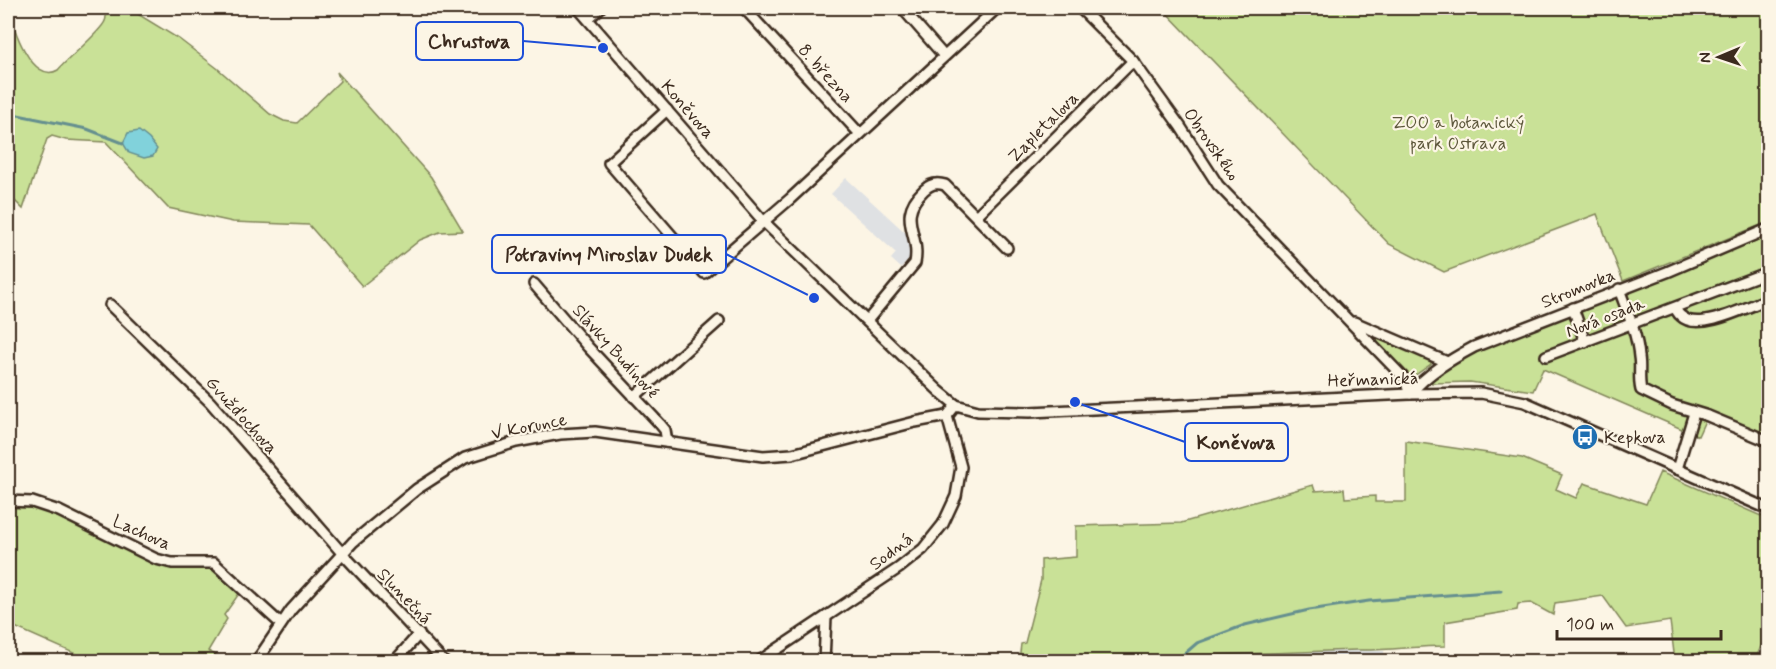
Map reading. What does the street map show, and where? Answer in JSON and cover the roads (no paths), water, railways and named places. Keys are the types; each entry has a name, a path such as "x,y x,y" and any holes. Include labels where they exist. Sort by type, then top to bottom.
{"street":[{"name":"Koněvova","path":"578,8 764,222 956,405"},
{"path":"588,19 600,8"},
{"name":"8. března","path":"744,8 860,134"},
{"path":"902,8 944,56"},
{"path":"667,110 609,163 704,273 764,222 997,8"},
{"name":"Obrovského","path":"1080,8 1133,61 1180,126 1218,185 1404,378 1410,394"},
{"name":"Zapletalova","path":"976,216 1133,61"},
{"path":"867,321 915,263 917,254 910,228 910,208 929,185 938,183 945,185 1007,248"},
{"name":"Stromovka","path":"1410,394 1422,379 1447,362 1510,332 1667,272 1768,229"},
{"name":"Nová osada","path":"1546,356 1768,272"},
{"name":"Slávky Budínové","path":"534,284 586,346 664,430 667,442"},
{"path":"1619,289 1632,324 1640,359 1641,390 1672,405 1708,416 1768,441"},
{"path":"1676,308 1682,318 1697,322 1712,320 1768,299"},
{"name":"Gvužďochova","path":"110,305 210,402 342,553"},
{"path":"1573,308 1585,342"},
{"name":"Obrovského","path":"1348,320 1447,362"},
{"path":"634,397 719,321"},
{"name":"Heřmanická","path":"956,405 978,411 1030,412 1410,394 1481,393 1525,402 1768,509"},
{"path":"946,416 956,405"},
{"path":"1677,468 1694,412"},
{"name":"V Korunce","path":"256,662 291,610 353,542 417,489 475,454 516,442 560,434 595,432 763,456 792,454 946,416"},
{"name":"Sodná","path":"758,662 899,568 923,549 943,524 956,496 961,467 946,416"},
{"name":"Lachova","path":"8,501 33,502 59,511 156,559 172,564 214,562 281,624"},
{"name":"Slunečná","path":"342,553 444,662"},
{"path":"824,662 826,617"},
{"path":"394,662 419,634"}],"water":[{"path":"139,131 157,149 153,156 144,158 129,153 123,143 128,133"}],"waterway":[{"path":"8,113 87,129 123,143"},
{"path":"1175,662 1197,643 1245,625 1309,610 1369,601 1501,591"}],"place":[{"name":"Chrustova","path":"603,48"},
{"name":"Potraviny Miroslav Dudek","path":"814,298"},
{"name":"Koněvova","path":"1075,402"},
{"name":"Kepkova","path":"1585,437"}],"park label":[{"name":"ZOO a botanický park Ostrava","path":"1458,132"}]}
